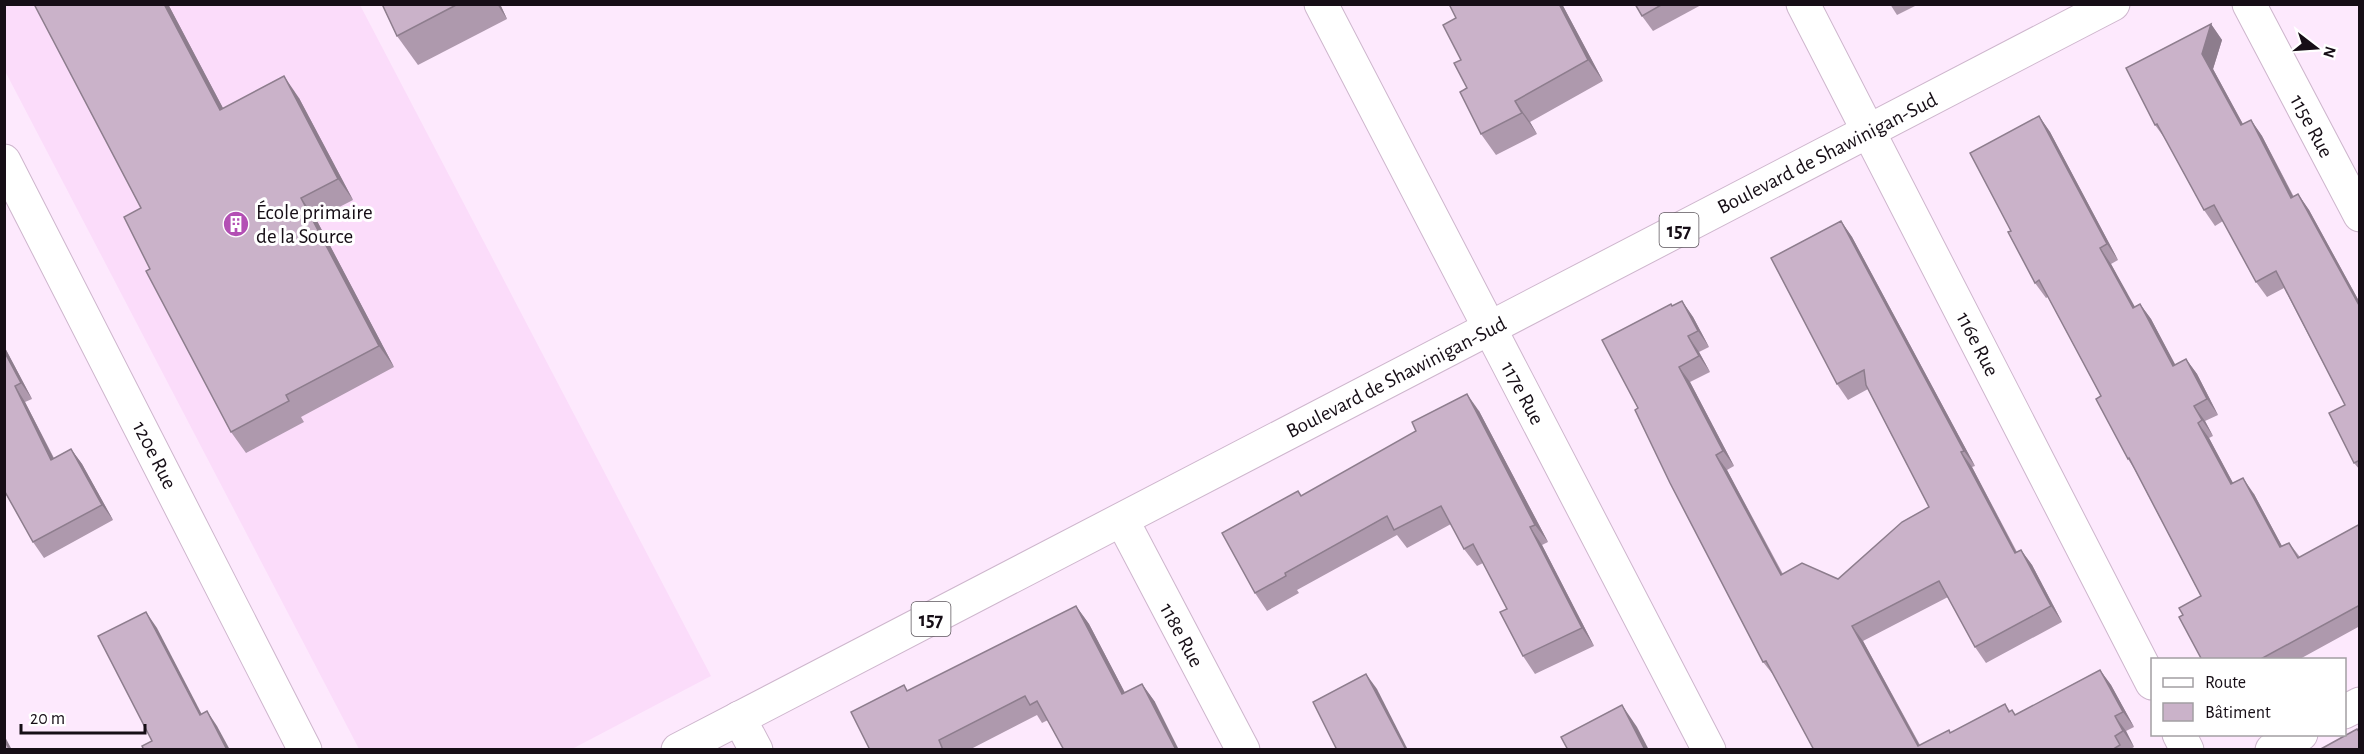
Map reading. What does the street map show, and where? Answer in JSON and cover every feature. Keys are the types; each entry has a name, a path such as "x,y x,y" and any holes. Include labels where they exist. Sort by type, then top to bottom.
{"street":[{"name":"117e Rue","path":"1321,4 1709,750"},
{"name":"116e Rue","path":"1803,4 2151,681"},
{"name":"Boulevard de Shawinigan-Sud","path":"678,750 2113,4"},
{"name":"115e Rue","path":"2249,4 2360,215"},
{"name":"120e Rue","path":"4,162 305,750"},
{"name":"118e Rue","path":"1122,520 1243,750"},
{"path":"2346,711 2360,704"},
{"path":"739,718 756,750"},
{"path":"2180,736 2187,750"},
{"path":"2272,750 2299,736"}],"shaded area":[{"path":"5,5 360,5 711,676 572,749 359,749 5,71"}],"building":[{"name":"École primaire de la Source","path":"34,4 164,4 220,110 284,76 338,179 301,198 379,346 286,395 289,401 231,432 146,271 150,269 124,217 141,208"},
{"path":"382,4 458,4 397,36"},
{"path":"1449,4 1559,4 1588,60 1515,101 1522,113 1481,134 1460,92 1467,88 1454,63 1461,60 1443,25 1456,18"},
{"path":"1635,4 1663,4 1642,16"},
{"path":"2211,24 2202,54 2241,125 2251,120 2291,198 2298,194 2360,307 2360,460 2354,463 2329,413 2345,405 2276,271 2256,282 2214,205 2204,210 2157,124 2155,125 2126,68"},
{"path":"2039,116 2107,244 2100,248 2133,308 2140,304 2173,366 2186,359 2207,399 2194,406 2202,420 2198,423 2231,484 2243,478 2280,547 2289,543 2298,558 2360,524 2360,605 2263,658 2201,658 2179,617 2183,615 2179,608 2201,596 2096,399 2101,396 2039,280 2035,283 1970,153"},
{"path":"1841,221 1964,451 1961,452 2015,553 2021,550 2051,606 1975,647 1939,581 1852,626 1918,746 1949,730 1950,733 2005,704 2009,712 2012,710 2015,715 2100,670 2123,712 2115,716 2123,731 2115,736 2120,745 2112,750 1814,750 1766,661 1763,662 1670,483 1635,410 1638,408 1602,340 1671,304 1672,306 1682,301 1698,331 1688,336 1699,356 1679,367 1723,451 1716,455 1781,575 1802,563 1838,579 1902,522 1929,507 1866,385 1864,370 1837,384 1771,258"},
{"path":"4,351 21,383 15,386 51,460 71,449 102,505 33,542 4,490"},
{"path":"1467,394 1535,525 1530,527 1582,628 1523,656 1500,612 1507,609 1473,544 1464,549 1441,506 1394,530 1387,516 1285,573 1286,576 1255,593 1222,533 1298,491 1301,496 1416,431 1412,422"},
{"path":"1076,606 1122,694 1142,684 1176,750 1064,750 1037,701 1030,705 1025,696 939,740 943,750 870,750 851,712 904,685 907,691"},
{"path":"146,612 200,715 207,711 227,750 144,750 142,746 152,741 98,636"},
{"path":"1366,674 1406,750 1337,750 1313,702"},
{"path":"1622,705 1645,750 1568,750 1561,737"},
{"path":"2357,729 2360,733 2360,750 2319,750 2346,736"},
{"path":"4,740 10,750 4,750"}],"place":[{"name":"École primaire de la Source","path":"236,224"}]}
